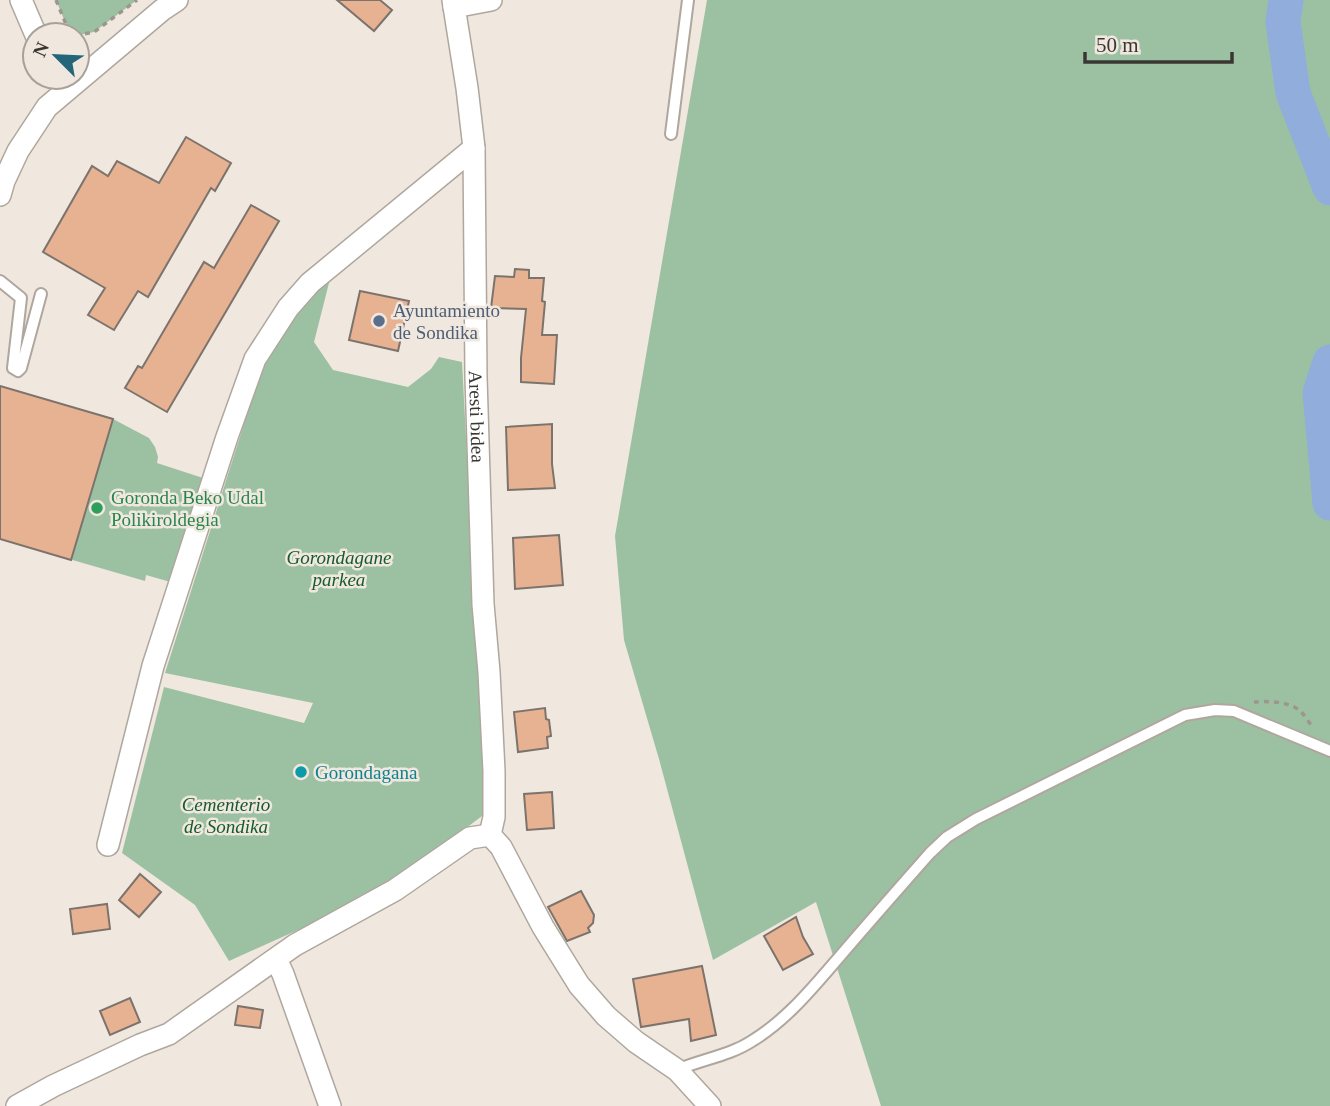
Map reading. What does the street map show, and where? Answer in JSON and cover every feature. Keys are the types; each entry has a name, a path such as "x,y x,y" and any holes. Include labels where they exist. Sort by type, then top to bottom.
{"street":[{"path":"21,0 30,21"},
{"path":"91,63 177,0"},
{"path":"454,4 491,0"},
{"name":"Aresti bidea","path":"454,4 474,148 476,388 482,578 494,771 494,817 490,835"},
{"path":"0,195 18,151 57,91"},
{"path":"108,845 153,666 227,437 256,359 288,308 310,283 474,148"},
{"path":"17,1106 53,1086 169,1034 295,945 395,890 470,838 490,835 501,847 543,927 579,985 607,1016 636,1042 677,1070 710,1106"},
{"path":"276,960 330,1106"}],"lane":[{"path":"671,134 688,0"},
{"path":"0,281 21,298 13,368 18,371 41,294"},
{"path":"677,1070 728,1054 775,1026 947,837 976,819 1185,715 1215,710 1234,711 1330,751"}],"path":[{"path":"56,0 68,29 79,35 94,32 137,0"},
{"path":"1234,711 1240,704 1264,701 1290,705 1300,710 1318,735"}],"green space":[{"path":"56,0 137,0 94,32 91,33 91,21 65,21"},
{"path":"707,0 1330,0 1330,1106 881,1106 816,902 713,960 624,640 615,536"},
{"name":"Gorondagane parkea","path":"330,279 314,342 333,370 408,387 431,369 439,357 462,362 486,813 380,893 229,961 195,905 122,853 164,687 304,723 313,703 165,673 264,361 304,300"},
{"name":"Goronda Beko Udal Polikiroldegia","path":"0,386 113,419 149,438 155,447 157,463 203,478 174,583 146,575 145,581 0,539"}],"building":[{"path":"337,0 380,0 392,10 374,31"},
{"path":"186,137 231,163 215,191 211,188 148,297 138,291 114,330 88,315 105,288 43,252 92,166 108,176 117,161 159,183"},
{"path":"251,205 279,221 167,412 125,388 138,366 142,368 204,262 214,268"},
{"path":"515,269 529,270 529,278 544,278 542,335 557,335 554,384 521,382 526,309 491,308 495,276 514,277"},
{"name":"Ayuntamiento de Sondika","path":"360,291 409,301 398,351 349,340"},
{"path":"0,386 113,419 71,560 0,539"},
{"path":"552,424 555,488 508,490 506,427"},
{"path":"559,535 563,585 515,589 513,538"},
{"path":"545,708 551,736 547,737 548,748 518,752 514,712"},
{"path":"552,792 554,828 527,830 524,794"},
{"path":"140,874 161,892 139,917 119,900"},
{"path":"581,891 594,915 593,923 588,928 590,932 567,941 548,907"},
{"path":"107,904 110,929 73,934 70,909"},
{"path":"796,917 813,954 783,970 764,936"},
{"path":"702,966 716,1035 691,1041 689,1019 641,1027 633,979"},
{"path":"130,998 140,1022 110,1035 100,1011"},
{"path":"238,1006 263,1010 260,1028 235,1025"}],"waterway":[{"path":"1286,0 1283,22 1293,93 1330,188"},
{"path":"1330,362 1320,393 1330,503"}],"place":[{"name":"Ayuntamiento de Sondika","path":"379,321"},
{"name":"Goronda Beko Udal Polikiroldegia","path":"97,508"},
{"name":"Gorondagana","path":"301,772"}],"park label":[{"name":"Cementerio de Sondika","path":"226,815"}]}
